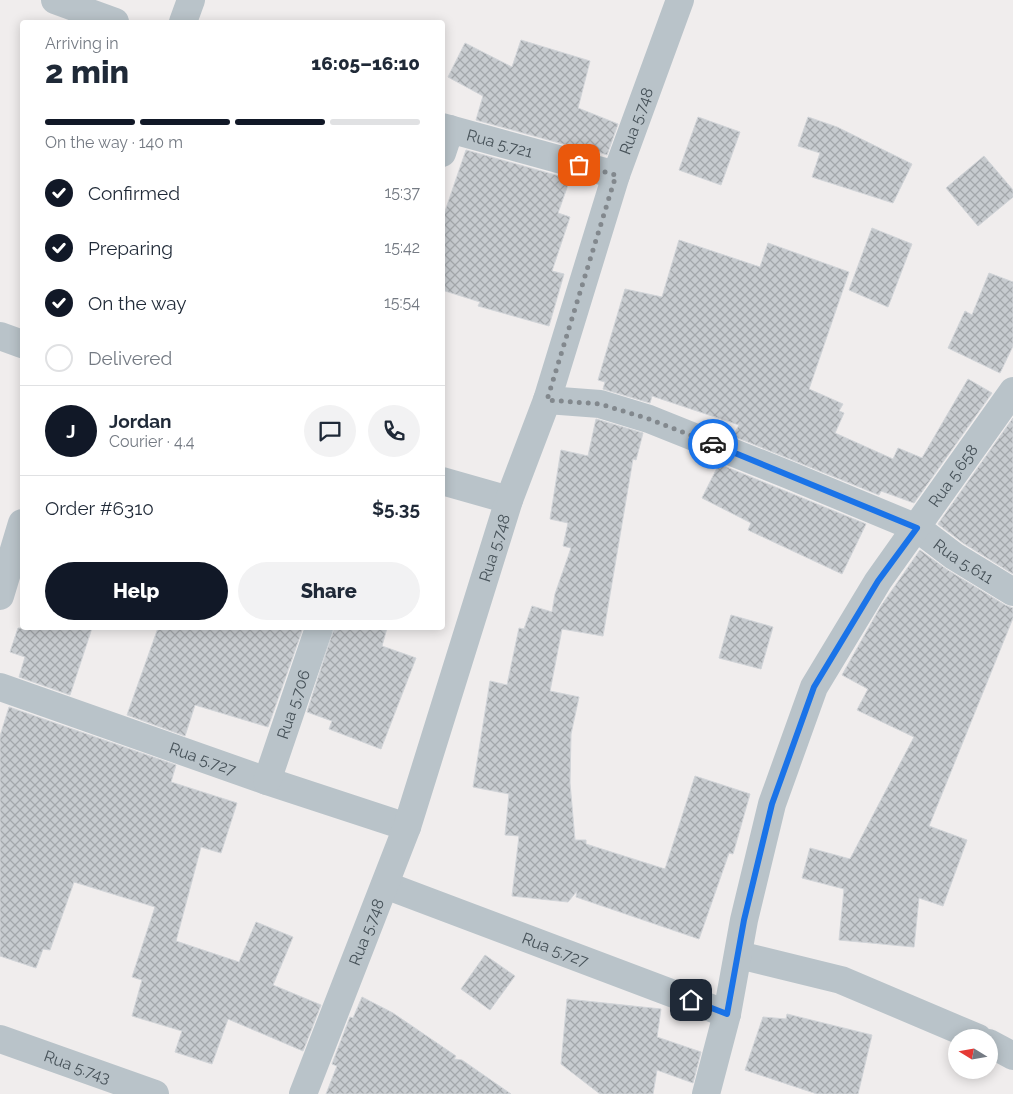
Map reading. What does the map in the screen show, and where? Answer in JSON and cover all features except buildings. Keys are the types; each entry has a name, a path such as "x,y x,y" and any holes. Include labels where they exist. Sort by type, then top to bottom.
{"street":[{"path":"55,0 110,20"},
{"path":"184,20 191,0"},
{"name":"Rua 5.748","path":"303,1094 407,827 509,500 547,400 616,175 680,0"},
{"name":"Rua 5.721","path":"445,136 616,175"},
{"path":"0,336 20,343"},
{"name":"Rua 5.658","path":"706,1094 727,1014 744,920 772,804 814,687 878,581 1013,391"},
{"name":"Rua 5.611","path":"547,400 600,404 649,419 917,528 954,556 1013,592"},
{"path":"445,482 509,500"},
{"path":"0,596 20,530"},
{"name":"Rua 5.706","path":"268,781 318,630"},
{"name":"Rua 5.727","path":"0,687 268,781 407,827"},
{"name":"Rua 5.727","path":"385,885 727,1014"},
{"path":"739,955 841,980 957,1029"},
{"name":"Rua 5.743","path":"0,1039 154,1094"},
{"path":"998,1048 1013,1056"}],"way so far":[{"path":"579,165 616,175 547,400 600,404 649,419 713,444"}],"route":[{"path":"691,1000 727,1014 744,920 772,804 814,687 878,581 917,528 713,444"}]}
